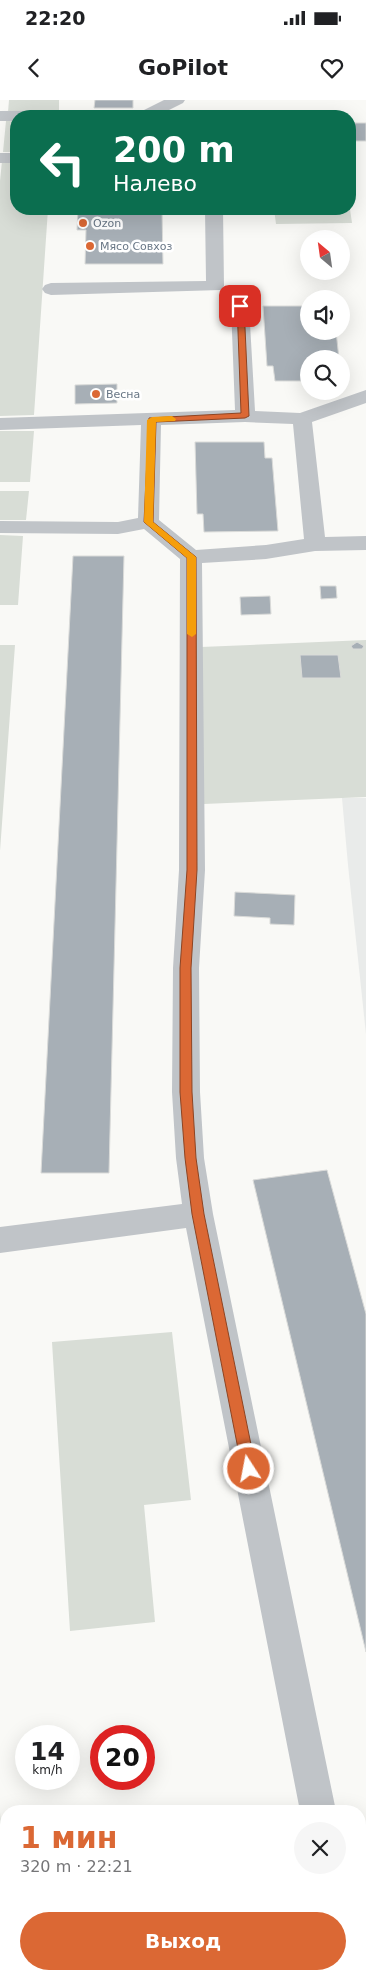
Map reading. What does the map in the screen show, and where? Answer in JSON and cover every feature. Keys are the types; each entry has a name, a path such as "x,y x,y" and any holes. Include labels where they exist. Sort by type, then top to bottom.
{"lane":[{"path":"156,110 177,100"},
{"path":"51,289 215,286 214,215"},
{"path":"240,306 245,416"},
{"path":"0,424 245,416 302,418 366,396"},
{"path":"302,418 315,544"},
{"path":"148,522 152,420"},
{"path":"0,527 118,528 148,522 192,557 266,552 315,544 366,543"},
{"path":"192,557 192,870 186,968 186,1092 190,1158 198,1214 317,1805"},
{"path":"0,1240 198,1214"}],"shaded area":[{"path":"9,100 59,100 59,110 10,110 8,112"},
{"path":"6,121 10,121 10,152 3,152"},
{"path":"2,161 10,161 10,215 48,215 34,415 0,416 0,181"},
{"path":"275,215 351,215 352,223 276,224"},
{"path":"0,431 34,431 30,482 0,482"},
{"path":"0,491 29,491 26,520 0,520"},
{"path":"0,535 23,536 18,605 0,605"},
{"path":"366,640 366,797 204,804 201,647"},
{"path":"0,645 15,645 0,851"},
{"path":"342,798 366,798 366,1034 348,865"},
{"path":"172,1332 191,1500 144,1505 155,1622 70,1631 52,1342"}],"building":[{"path":"95,100 133,100 133,108 94,108"},
{"path":"356,123 366,123 366,141 356,141"},
{"path":"78,215 162,215 163,264 85,264 86,230 77,230"},
{"path":"263,306 300,306 300,340 337,340 338,350 300,350 300,381 275,381 273,366 267,366"},
{"name":"Весна","path":"117,384 117,403 75,404 75,385"},
{"path":"195,442 264,442 265,458 272,458 278,531 204,532 203,514 197,514"},
{"path":"73,556 124,556 109,1173 41,1173"},
{"path":"320,586 336,586 337,598 321,599"},
{"path":"270,596 271,614 241,615 240,597"},
{"path":"357,642 364,646 362,649 353,649 351,646"},
{"path":"300,655 338,655 341,678 302,678"},
{"path":"235,892 295,895 294,925 270,924 270,918 234,916"},
{"path":"327,1170 366,1314 366,1652 253,1180"}],"slow traffic":[{"path":"172,419 152,420 148,522 192,557 192,634"}],"place":[{"name":"Ozon","path":"83,223"},
{"name":"Мясо Совхоз","path":"90,246"},
{"name":"Весна","path":"96,394"}],"route":[{"path":"240,306 245,416 152,420 148,522 192,557 192,870 186,968 186,1092 190,1158 198,1214 249,1469"}]}
